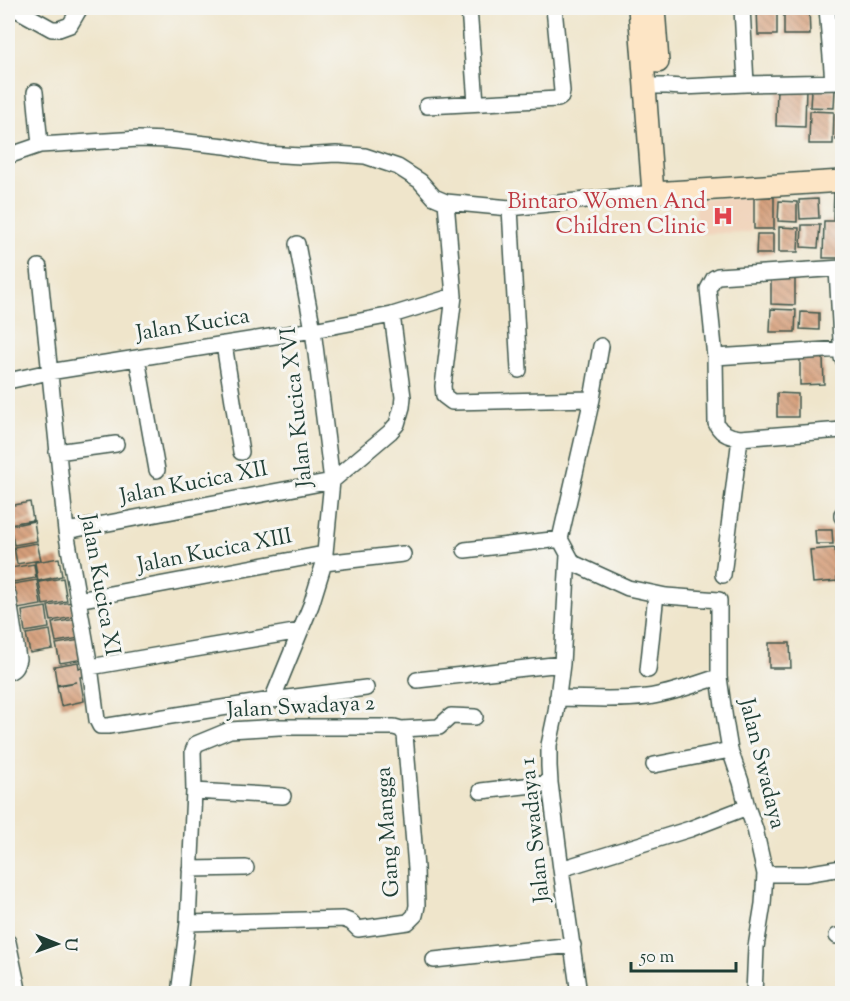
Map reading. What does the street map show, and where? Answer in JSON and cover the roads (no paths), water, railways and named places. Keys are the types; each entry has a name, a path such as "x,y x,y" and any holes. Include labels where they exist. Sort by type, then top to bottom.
{"street":[{"path":"14,8 52,29 70,25 80,8"},
{"path":"470,8 476,104"},
{"path":"427,106 561,97 554,8"},
{"path":"639,8 653,90"},
{"path":"654,8 653,90 660,192"},
{"path":"742,8 746,84"},
{"path":"653,90 746,84 838,82 827,8"},
{"path":"35,92 40,146"},
{"path":"8,156 40,146 139,139 225,146 265,154 365,156 398,167 420,181 434,197 446,202 510,208 660,192 843,181"},
{"path":"446,202 454,296 443,386 444,396 452,402 592,399"},
{"path":"510,208 519,370"},
{"name":"Jalan Kucica XVI","path":"272,700 311,605 324,559 332,481 313,330 297,244"},
{"name":"Jalan Kucica XI","path":"39,267 66,531 97,720 100,726 272,700"},
{"path":"843,358 840,268 714,278 708,289 715,357 718,428 733,437 740,438 843,430"},
{"name":"Jalan Kucica","path":"8,381 49,372 313,330 392,315 454,296"},
{"path":"332,481 390,432 400,416 403,397 392,315"},
{"path":"224,344 242,452"},
{"path":"465,550 560,539 592,399 601,346"},
{"path":"715,357 842,349"},
{"path":"137,358 157,470"},
{"path":"723,575 740,438"},
{"path":"57,452 116,444"},
{"name":"Jalan Kucica XII","path":"66,531 332,481"},
{"name":"Jalan Swadaya","path":"560,539 573,563 628,588 656,594 719,600 719,677 724,720 730,750 755,829 765,874 764,904 756,947 754,993"},
{"name":"Jalan Kucica XIII","path":"78,600 324,559 403,554"},
{"name":"Jalan Swadaya 1","path":"568,555 562,664 549,745 550,783 579,993"},
{"path":"8,594 18,659 13,670 8,672"},
{"path":"648,670 656,594"},
{"path":"90,667 300,631"},
{"path":"417,680 562,664"},
{"path":"557,698 646,697 719,677"},
{"path":"272,700 366,688"},
{"name":"Jalan Swadaya 2","path":"179,993 188,922 194,790 193,751 196,744 230,730 279,727 394,727 401,729 439,727 451,716 475,717"},
{"name":"Gang Mangga","path":"188,922 343,919 358,928 408,922 415,915 417,906 416,858 405,735 401,729"},
{"path":"654,765 730,750"},
{"path":"481,791 550,783"},
{"path":"194,790 283,796"},
{"path":"561,869 690,829 747,807"},
{"path":"190,869 246,868"},
{"path":"765,874 805,874 843,868"},
{"path":"8,942 19,993"},
{"path":"434,960 573,945"}],"place":[{"name":"Bintaro Women And Children Clinic","path":"723,216"}]}
